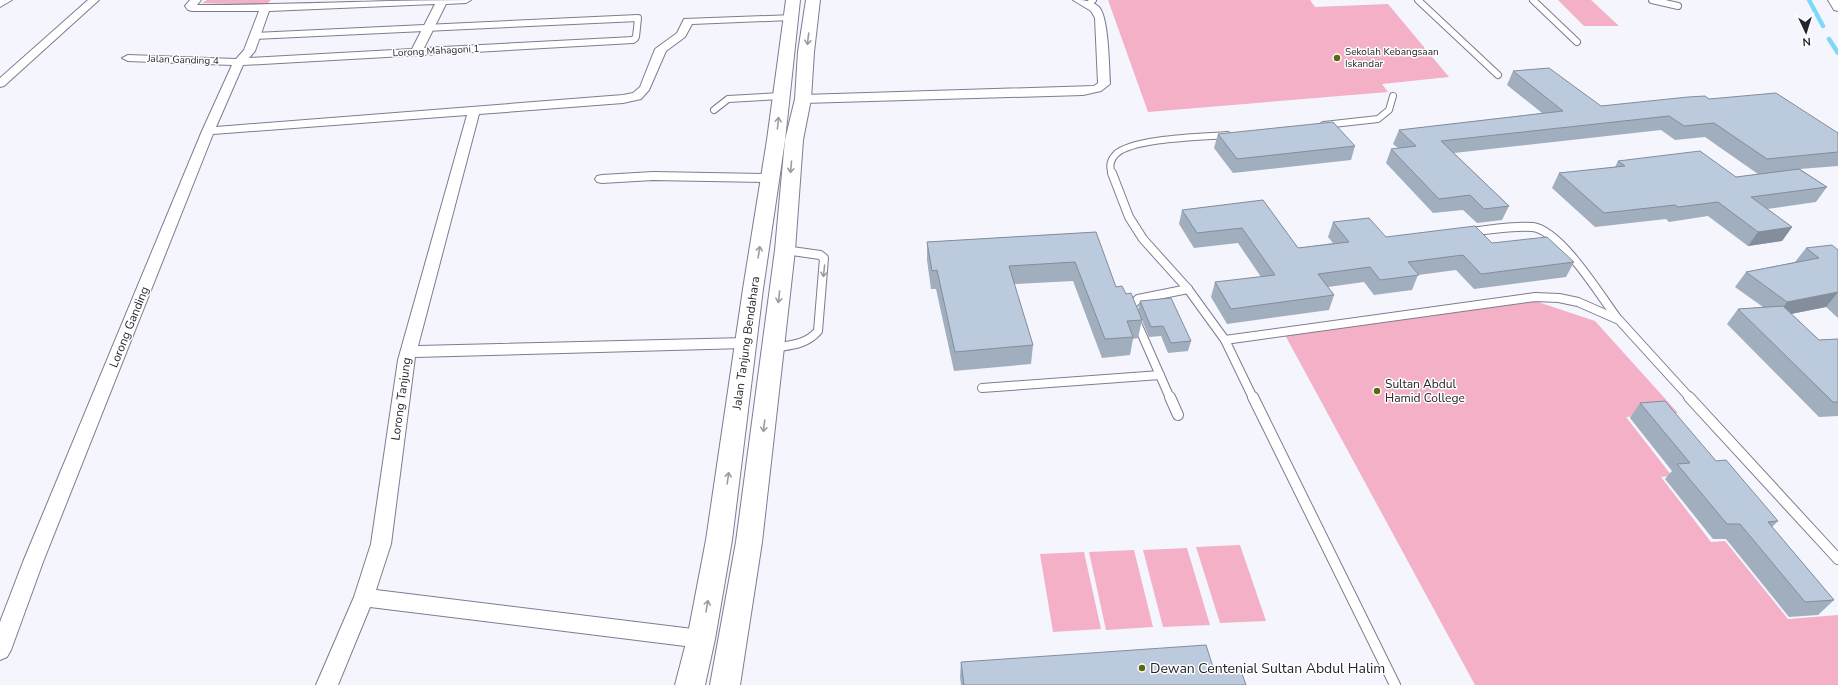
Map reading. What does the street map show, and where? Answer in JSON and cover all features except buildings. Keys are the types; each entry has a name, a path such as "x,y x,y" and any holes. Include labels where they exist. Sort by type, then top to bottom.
{"main road":[{"path":"725,685 749,542 774,348 785,250 794,140 803,99 806,52 813,0"},
{"name":"Jalan Tanjung Bendahara","path":"690,685 701,639 719,540 769,178 776,140 791,9"}],"street":[{"path":"0,4 7,0"},
{"path":"0,84 94,0"},
{"path":"196,4 265,8 466,0"},
{"path":"1833,0 1838,8"},
{"path":"416,53 442,1"},
{"path":"803,99 1083,91 1097,89 1104,84 1100,18 1095,9 1086,2"},
{"name":"Lorong Ganding","path":"0,650 33,562 208,132 239,62 249,51 265,8"},
{"path":"208,132 623,99 637,96 648,84 661,49 681,35 688,21 791,9"},
{"name":"Lorong Mahagoni 1","path":"239,62 633,40"},
{"name":"Jalan Ganding 4","path":"128,58 239,62"},
{"name":"Lorong Tanjung","path":"327,685 364,597 381,544 408,352 474,110"},
{"path":"602,178 653,176 769,178"},
{"path":"408,352 746,343"},
{"path":"364,597 701,639"}],"lane":[{"path":"1418,0 1498,76"},
{"path":"1532,0 1577,42"},
{"path":"1652,0 1678,6"},
{"path":"254,36 638,18 636,37 633,40"},
{"path":"714,110 728,98 781,96"},
{"path":"1316,126 1378,119 1389,110 1393,96"},
{"path":"1238,134 1136,146 1118,152 1114,155 1110,164 1110,169 1129,217 1143,239 1188,289 1225,340 1395,685"},
{"path":"1468,232 1534,227 1546,231 1563,246 1619,320 1838,559"},
{"path":"774,348 806,342 813,338 818,331 824,258 820,255 785,250"},
{"path":"1178,415 1133,314 1131,306 1138,299 1188,289"},
{"path":"1225,340 1535,297 1570,299 1586,304 1619,320"},
{"path":"982,388 1160,375"}],"shaded area":[{"path":"207,0 271,0 267,4 202,3"},
{"name":"Sekolah Kebangsaan Iskandar","path":"1108,0 1310,0 1315,7 1388,4 1449,77 1382,84 1388,92 1148,112"},
{"path":"1558,0 1591,0 1619,26 1584,26"},
{"path":"1535,301 1595,321 1678,413 1626,417 1672,476 1661,477 1711,542 1725,541 1788,619 1838,615 1838,685 1475,685 1285,335"},
{"path":"1240,545 1266,621 1220,623 1196,547"},
{"path":"1187,548 1210,625 1163,627 1143,550"},
{"path":"1134,550 1153,627 1106,630 1089,552"},
{"path":"1084,552 1101,629 1053,632 1040,554"}],"waterway":[{"path":"1809,0 1823,26"},
{"path":"1829,39 1838,53"}],"place":[{"name":"Sekolah Kebangsaan Iskandar","path":"1337,58"},
{"name":"Sultan Abdul Hamid College","path":"1377,391"},
{"name":"Dewan Centenial Sultan Abdul Halim","path":"1142,668"}]}
